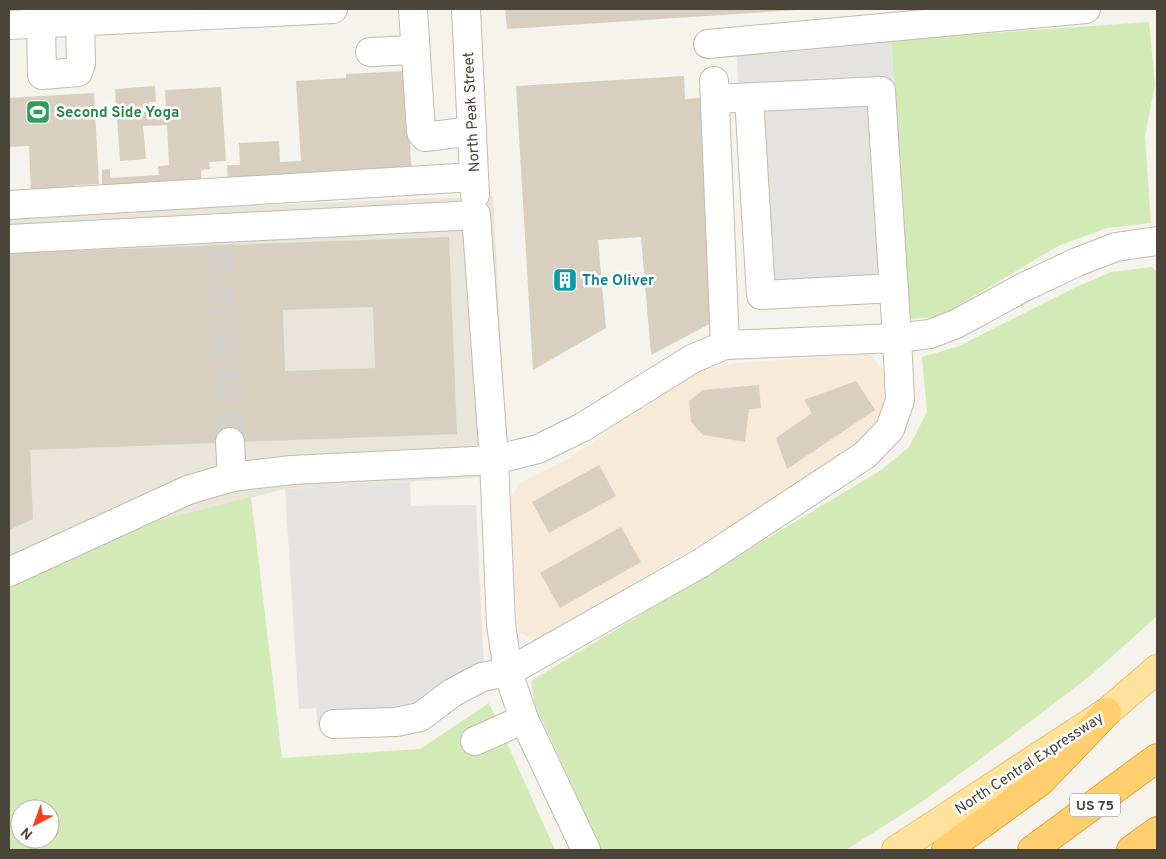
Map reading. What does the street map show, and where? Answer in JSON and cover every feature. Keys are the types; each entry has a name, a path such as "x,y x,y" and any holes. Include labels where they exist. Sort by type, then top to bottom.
{"highway":[{"path":"946,850 1041,781 1107,712"},
{"name":"US 75","path":"1032,850 1157,758"},
{"path":"1132,850 1157,831"}],"main road":[{"name":"North Central Expressway","path":"896,850 1107,712 1157,669"}],"street":[{"path":"9,26 80,22 188,12 333,9"},
{"path":"413,9 414,50 421,132 425,136 472,131"},
{"name":"North Peak Street","path":"466,9 476,215 494,460 501,624 508,672 524,720 586,850"},
{"path":"708,44 853,19 1086,9"},
{"path":"41,24 42,75 78,72 82,64 80,22"},
{"path":"370,52 414,50"},
{"path":"334,724 396,722 420,717 452,693 482,677 508,672 701,563 864,454 890,429 900,400 881,91 749,98 715,90 710,126 725,344"},
{"path":"749,98 761,295 894,288"},
{"path":"9,205 474,177"},
{"path":"9,239 220,236 476,215"},
{"path":"9,572 188,490 232,477 292,470 494,460 538,449 582,427 692,359 725,344 897,338 930,334 956,324 1024,287 1077,262 1116,247 1157,241"},
{"path":"230,442 232,477"},
{"path":"476,741 524,720"}],"shaded area":[{"path":"891,40 908,298 754,307 736,49"},
{"path":"493,196 508,476 285,489 159,520 9,581 9,215"},
{"path":"870,354 885,373 883,409 877,427 788,492 535,642 518,631 510,498 521,482 566,460 695,372 736,363"},
{"path":"410,482 411,506 476,505 485,690 428,726 412,733 331,739 318,727 316,708 299,709 285,489"}],"green space":[{"path":"1149,22 1155,84 1145,136 1151,223 1107,228 1058,246 939,317 910,319 891,40"},
{"path":"1152,267 1157,272 1157,616 1090,676 1006,740 920,803 846,850 602,850 535,705 531,681 881,470 909,447 927,412 922,357 959,346 1074,288 1111,272"},
{"path":"251,497 282,758 420,749 489,703 555,850 9,850 9,581 159,520"}],"building":[{"path":"505,9 797,9 797,10 507,29"},
{"path":"405,71 412,175 228,186 227,165 240,165 239,143 279,141 280,162 301,161 296,81 346,78 346,74"},
{"name":"The Oliver","path":"684,76 685,99 703,98 717,320 651,355 641,237 598,240 606,328 533,370 516,86"},
{"path":"155,86 156,102 149,102 149,108 142,108 143,112 166,111 165,90 221,87 226,161 209,162 210,169 201,170 202,187 102,193 102,170 110,169 110,178 159,175 158,166 169,165 167,125 143,126 146,159 120,161 115,89"},
{"path":"94,93 99,184 75,185 75,194 31,196 29,146 9,147 9,98"},
{"path":"449,237 457,434 30,450 33,519 9,530 9,253","holes":["373,307 375,368 285,371 283,310"]},
{"path":"856,381 875,410 787,469 776,438 812,413 804,400"},
{"path":"759,385 761,408 749,409 745,442 703,435 691,422 689,401 703,390"},
{"path":"599,465 616,496 549,533 532,502"},
{"path":"621,527 641,562 560,608 540,573"}],"tunnel":[{"path":"220,245 230,442"}],"place":[{"name":"Second Side Yoga","path":"38,112"},
{"name":"The Oliver","path":"565,280"}]}
